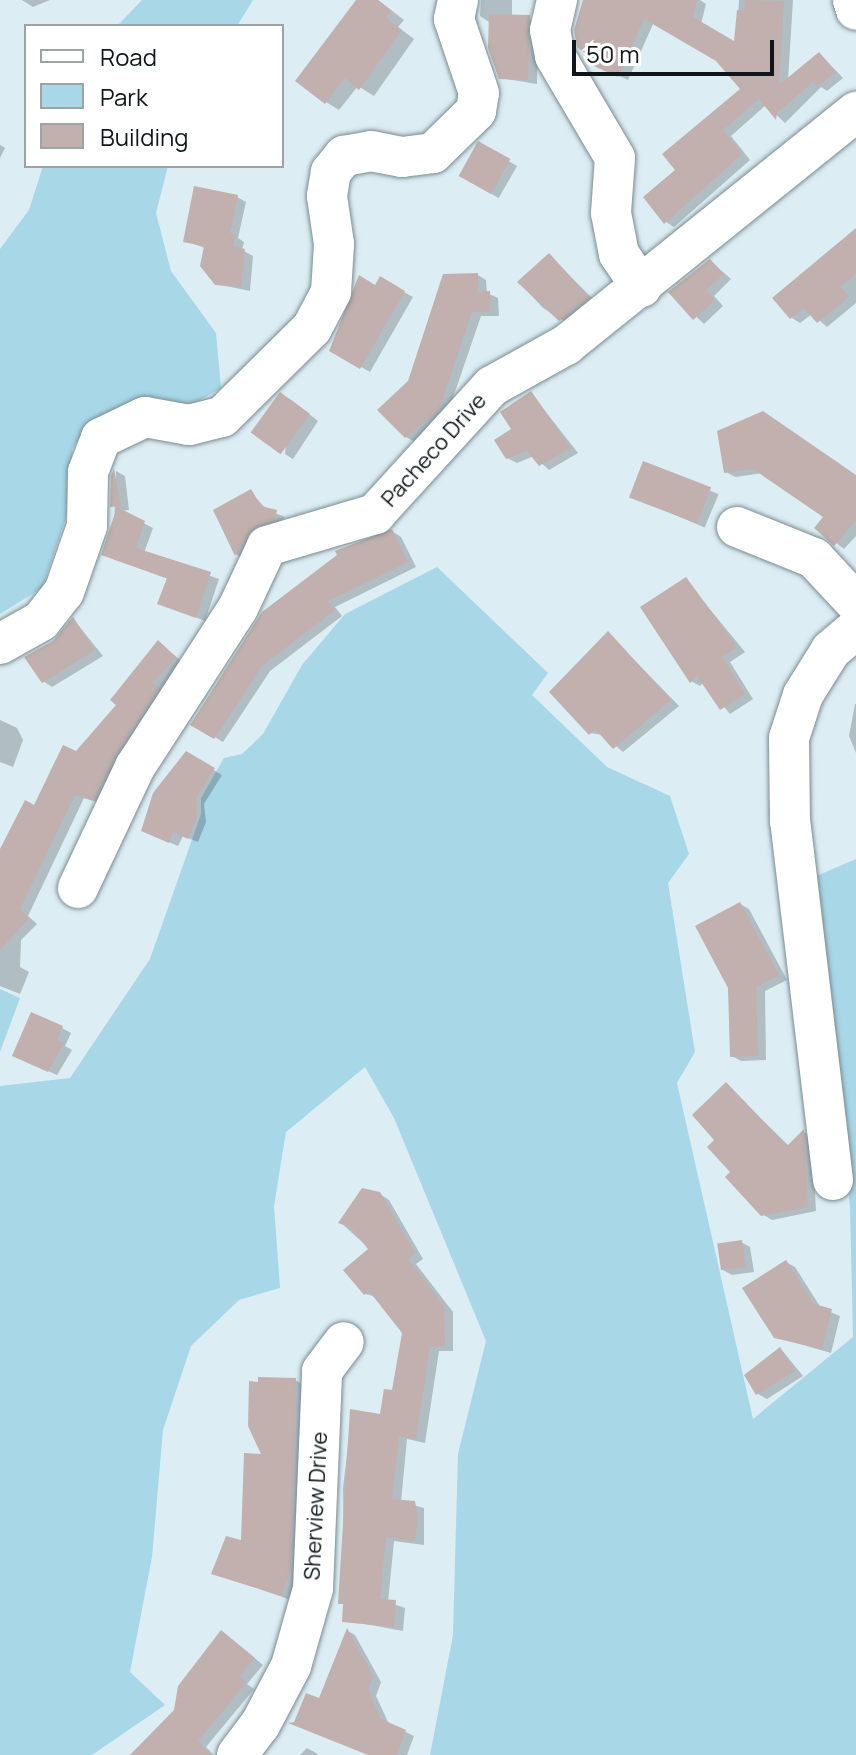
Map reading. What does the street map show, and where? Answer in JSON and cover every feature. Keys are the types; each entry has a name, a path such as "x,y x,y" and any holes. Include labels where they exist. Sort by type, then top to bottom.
{"street":[{"path":"0,644 41,621 64,592 87,526 88,472 101,438 145,417 189,425 222,417 312,328 331,292 334,244 327,196 331,172 344,156 371,151 402,157 433,153 476,111 479,93 454,19 458,0"},
{"path":"557,0 550,30 555,56 615,158 611,213 619,254 641,287"},
{"path":"853,0 856,10"},
{"name":"Pacheco Drive","path":"78,888 135,767 238,608 267,546 308,529 375,514 492,386 566,345 856,112"},
{"path":"737,527 814,558 856,603"},
{"path":"833,1180 790,822 789,738 803,695 831,650 856,629"},
{"name":"Sherview Drive","path":"237,1755 260,1725 291,1666 313,1589 322,1371 344,1342"}],"green space":[{"path":"142,0 253,0 238,24 119,24"},
{"path":"42,168 167,168 156,213 171,271 216,333 221,388 188,407 153,403 117,408 88,425 72,449 72,500 42,588 0,614 0,249 29,210"},
{"path":"437,567 548,673 532,695 607,767 670,796 689,854 668,883 695,1052 677,1083 753,1419 853,1337 850,1207 814,877 856,859 856,1755 430,1755 453,1635 458,1454 486,1341 394,1118 365,1067 286,1132 274,1206 280,1288 239,1300 191,1346 163,1430 152,1557 130,1672 165,1705 92,1755 0,1755 0,1086 70,1078 150,959 201,814 201,798 224,758 242,754 263,734 302,665 345,614"},
{"path":"0,989 20,998 0,1052"}],"building":[{"path":"356,0 378,0 392,11 386,18 402,30 359,90 345,78 325,104 295,81"},
{"path":"583,0 697,0 693,17 734,41 737,10 744,10 745,0 784,1 779,85 819,52 836,72 817,87 813,82 777,113 776,120 759,99 723,130 742,154 664,224 643,197 675,170 662,154 740,89 716,61 644,19 618,77 585,62 587,55 577,47 574,30"},
{"path":"489,14 530,15 528,80 499,79 488,48"},
{"path":"478,141 510,159 491,194 459,176"},
{"path":"194,186 238,195 230,233 235,235 233,246 245,249 241,287 215,285 200,266 204,246 183,242"},
{"path":"856,228 856,274 840,287 849,297 817,323 804,308 790,319 772,298"},
{"path":"549,253 589,297 559,321 517,282"},
{"path":"710,259 724,274 706,290 715,300 693,320 668,292"},
{"path":"478,273 478,292 490,291 490,312 472,312 439,410 405,438 377,410 408,381 443,274"},
{"path":"359,275 375,285 380,276 405,291 360,369 329,351"},
{"path":"531,391 571,448 539,466 527,451 506,459 494,440 511,429 500,412"},
{"path":"280,392 310,414 281,454 251,432"},
{"path":"763,411 856,475 856,521 834,546 814,528 823,517 753,469 724,473 717,431"},
{"path":"643,461 711,487 697,524 629,497"},
{"path":"114,469 121,506 110,507 111,476"},
{"path":"251,489 261,506 277,510 275,520 252,529 235,556 213,510"},
{"path":"117,507 145,521 136,548 211,572 196,618 157,604 167,578 101,555"},
{"path":"392,529 408,562 328,601 335,610 262,666 214,739 190,725 262,612 337,555 335,551"},
{"path":"686,577 737,647 722,657 745,694 720,710 697,676 690,683 640,607"},
{"path":"73,617 95,650 42,683 24,657 53,641"},
{"path":"608,631 671,700 613,749 595,729 589,735 549,692"},
{"path":"158,640 176,657 153,683 159,688 116,755 94,801 75,795 20,909 29,918 0,950 0,849 25,800 34,805 63,745 76,751 116,705 110,700"},
{"path":"186,751 215,768 196,798 197,816 188,839 173,832 169,843 141,831 153,793"},
{"path":"740,902 779,975 756,987 758,1056 730,1057 728,988 695,926"},
{"path":"31,1012 63,1026 57,1040 64,1043 48,1072 12,1056"},
{"path":"726,1082 787,1146 804,1129 808,1207 761,1216 725,1177 730,1172 707,1147 714,1140 692,1115"},
{"path":"362,1188 380,1192 415,1253 408,1259 444,1306 445,1346 430,1347 416,1439 399,1436 392,1499 415,1501 418,1517 415,1541 386,1537 380,1599 396,1600 394,1627 342,1622 343,1604 338,1604 350,1409 380,1414 384,1389 392,1390 402,1333 369,1291 364,1295 343,1270 368,1249 350,1227 338,1223"},
{"path":"742,1240 746,1267 721,1270 717,1243"},
{"path":"786,1260 814,1304 832,1309 822,1349 774,1338 742,1288"},
{"path":"780,1347 795,1371 756,1395 744,1375"},
{"path":"258,1377 296,1378 291,1567 282,1596 211,1574 226,1536 241,1540 244,1453 261,1454 248,1426 249,1381 258,1382"},
{"path":"347,1628 373,1676 368,1690 381,1719 406,1730 397,1755 368,1755 288,1723 294,1722 306,1693 319,1698"},
{"path":"221,1630 255,1658 239,1677 246,1683 198,1741 211,1755 130,1755 174,1710 178,1686"}]}
